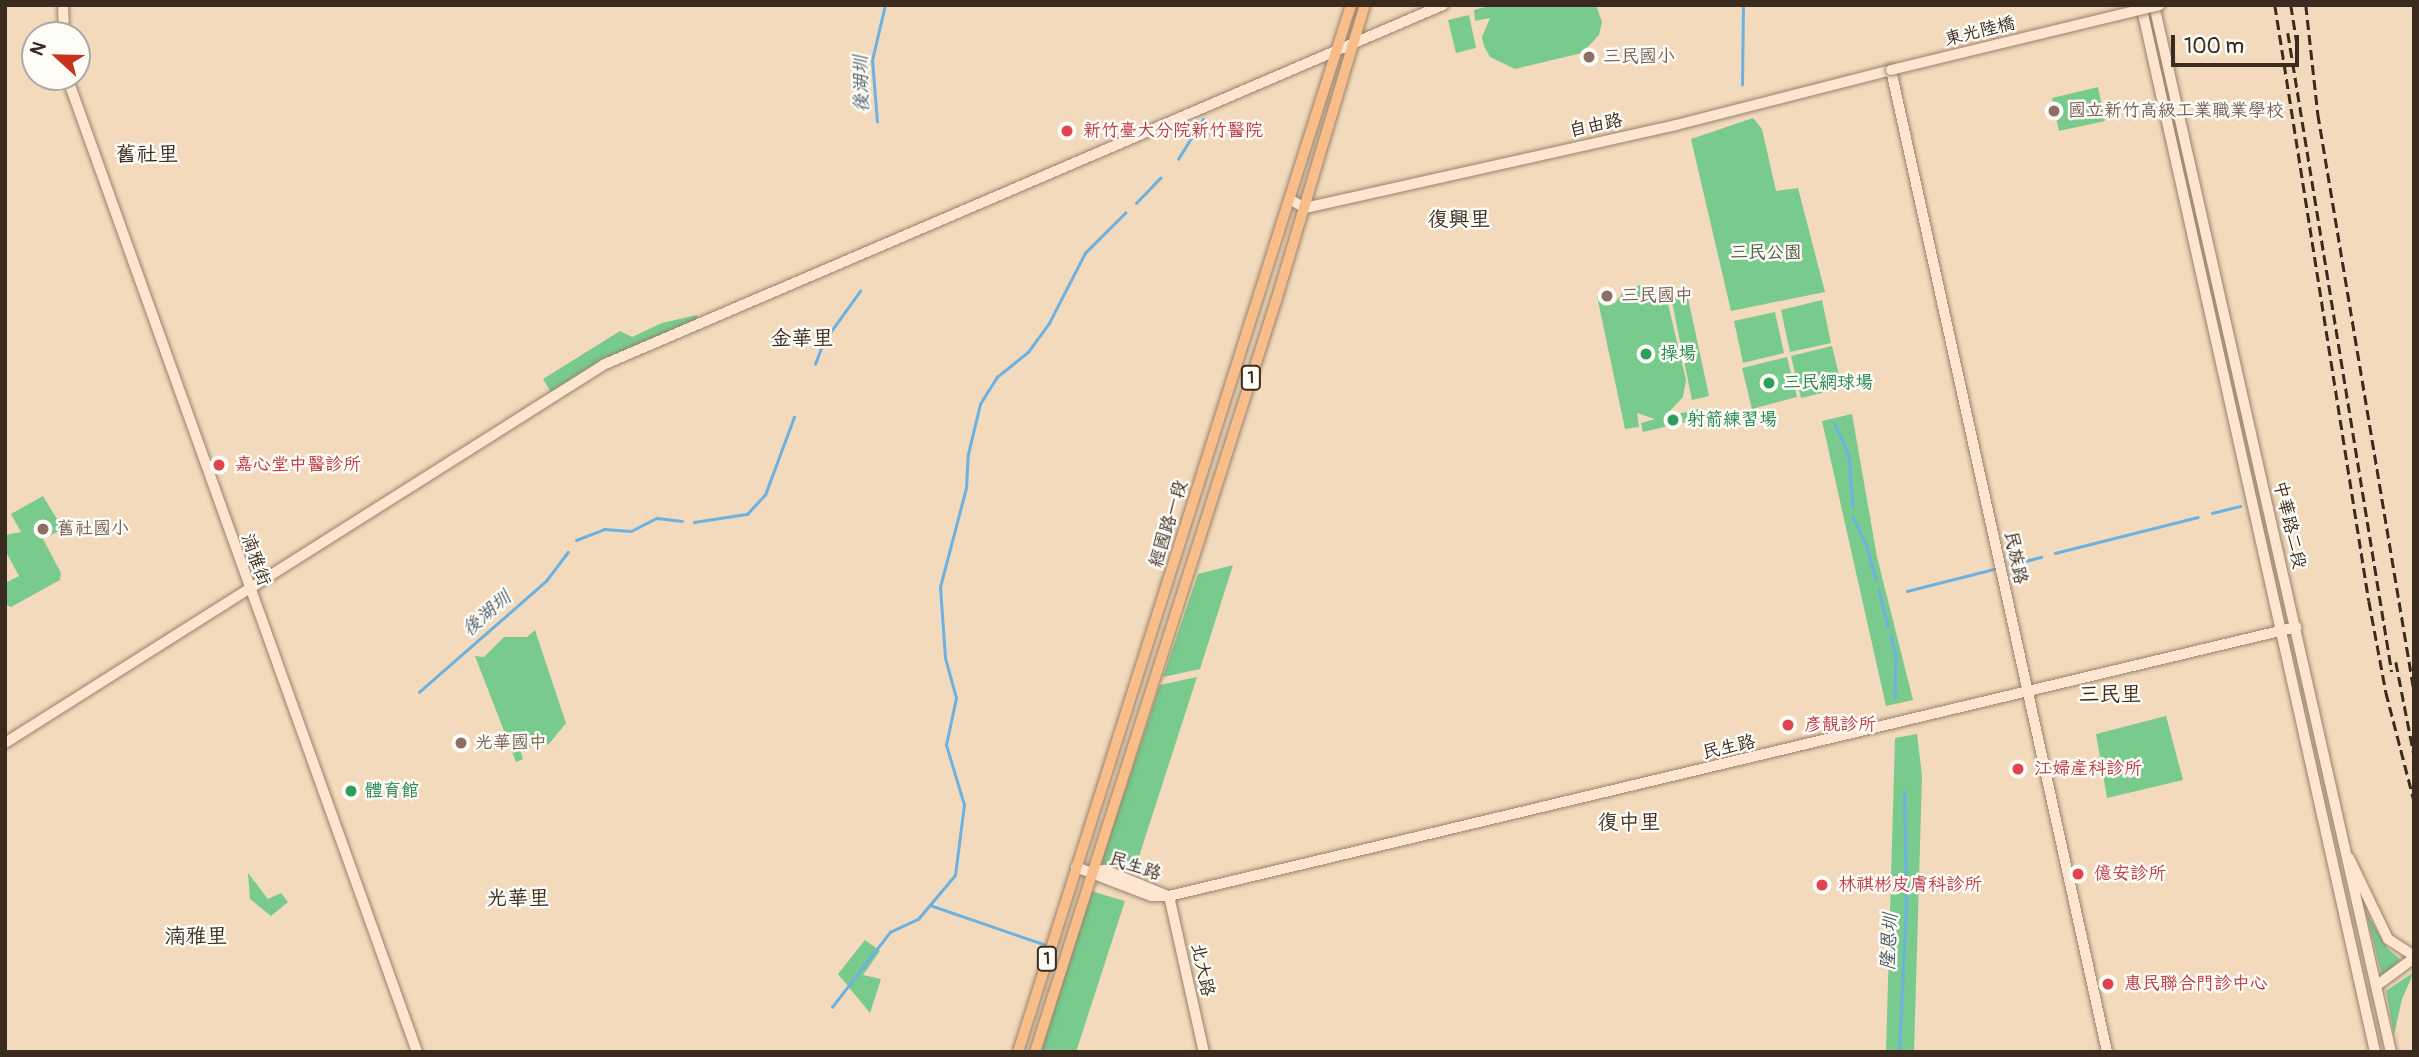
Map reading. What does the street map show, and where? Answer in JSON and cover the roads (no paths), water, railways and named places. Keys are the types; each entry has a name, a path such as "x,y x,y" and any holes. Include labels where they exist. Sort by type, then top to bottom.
{"main road":[{"name":"經國路一段","path":"1018,1052 1351,5"},
{"name":"經國路一段","path":"1035,1052 1305,208 1365,5"}],"street":[{"path":"5,743 606,364 1335,54 1443,5"},
{"name":"中華路二段","path":"2141,5 2375,1052"},
{"name":"中華路二段","path":"2157,5 2391,1052"},
{"name":"東光陸橋","path":"1891,71 2157,5"},
{"name":"自由路","path":"1305,208 1676,125 1891,71"},
{"name":"民族路","path":"1891,71 2106,1052"},
{"name":"湳雅街","path":"72,91 417,1052"},
{"path":"1291,200 1305,208"},
{"name":"民生路","path":"1076,867 1091,872 1105,870 1169,896 2296,627"},
{"path":"2345,853 2358,872 2388,939 2414,957 2376,986"},
{"name":"北大路","path":"1169,896 1204,1052"}],"waterway":[{"name":"後湖圳","path":"877,122 872,60 885,5"},
{"name":"隆恩圳","path":"1742,85 1743,5"},
{"path":"1178,159 1203,119"},
{"path":"1136,203 1160,178"},
{"path":"832,1007 890,932 918,919 955,875 964,805 946,745 956,698 945,658 940,587 966,488 968,454 980,404 997,377 1028,352 1049,323 1085,253 1125,213"},
{"name":"後湖圳","path":"815,364 824,341 860,291"},
{"name":"後湖圳","path":"694,522 747,514 765,495 794,417"},
{"name":"隆恩圳","path":"1835,424 1849,455 1853,506"},
{"path":"2212,513 2240,506"},
{"name":"隆恩圳","path":"1853,517 1867,546 1876,579"},
{"path":"2055,553 2198,517"},
{"name":"後湖圳","path":"576,540 604,529 631,531 657,518 682,521"},
{"name":"後湖圳","path":"419,692 546,581 568,552"},
{"path":"2009,565 2041,557"},
{"path":"1907,591 1994,569"},
{"name":"隆恩圳","path":"1879,590 1888,626"},
{"name":"隆恩圳","path":"1891,635 1896,657 1895,698"},
{"name":"隆恩圳","path":"1899,1052 1906,902 1904,792"},
{"path":"930,905 1046,945"}],"railway":[{"path":"2275,5 2369,601 2386,692 2414,800"},
{"path":"2291,5 2297,44"},
{"path":"2306,5 2318,114 2414,690"},
{"path":"2288,33 2392,672"},
{"path":"2396,662 2414,755"}],"place":[{"name":"三民國小","path":"1589,57"},
{"name":"國立新竹高級工業職業學校","path":"2054,111"},
{"name":"新竹臺大分院新竹醫院","path":"1067,131"},
{"name":"三民國中","path":"1607,296"},
{"name":"操場","path":"1646,354"},
{"name":"三民網球場","path":"1769,383"},
{"name":"射箭練習場","path":"1673,420"},
{"name":"嘉心堂中醫診所","path":"219,465"},
{"name":"舊社國小","path":"43,529"},
{"name":"彥靚診所","path":"1788,725"},
{"name":"光華國中","path":"461,743"},
{"name":"江婦產科診所","path":"2018,769"},
{"name":"體育館","path":"351,791"},
{"name":"億安診所","path":"2078,874"},
{"name":"林祺彬皮膚科診所","path":"1822,885"},
{"name":"惠民聯合門診中心","path":"2108,984"}],"district":[{"name":"舊社里","path":"147,155"},
{"name":"復興里","path":"1459,220"},
{"name":"金華里","path":"802,339"},
{"name":"三民里","path":"2110,695"},
{"name":"復中里","path":"1629,823"},
{"name":"光華里","path":"518,899"},
{"name":"湳雅里","path":"196,937"}],"park label":[{"name":"三民公園","path":"1766,253"}]}
